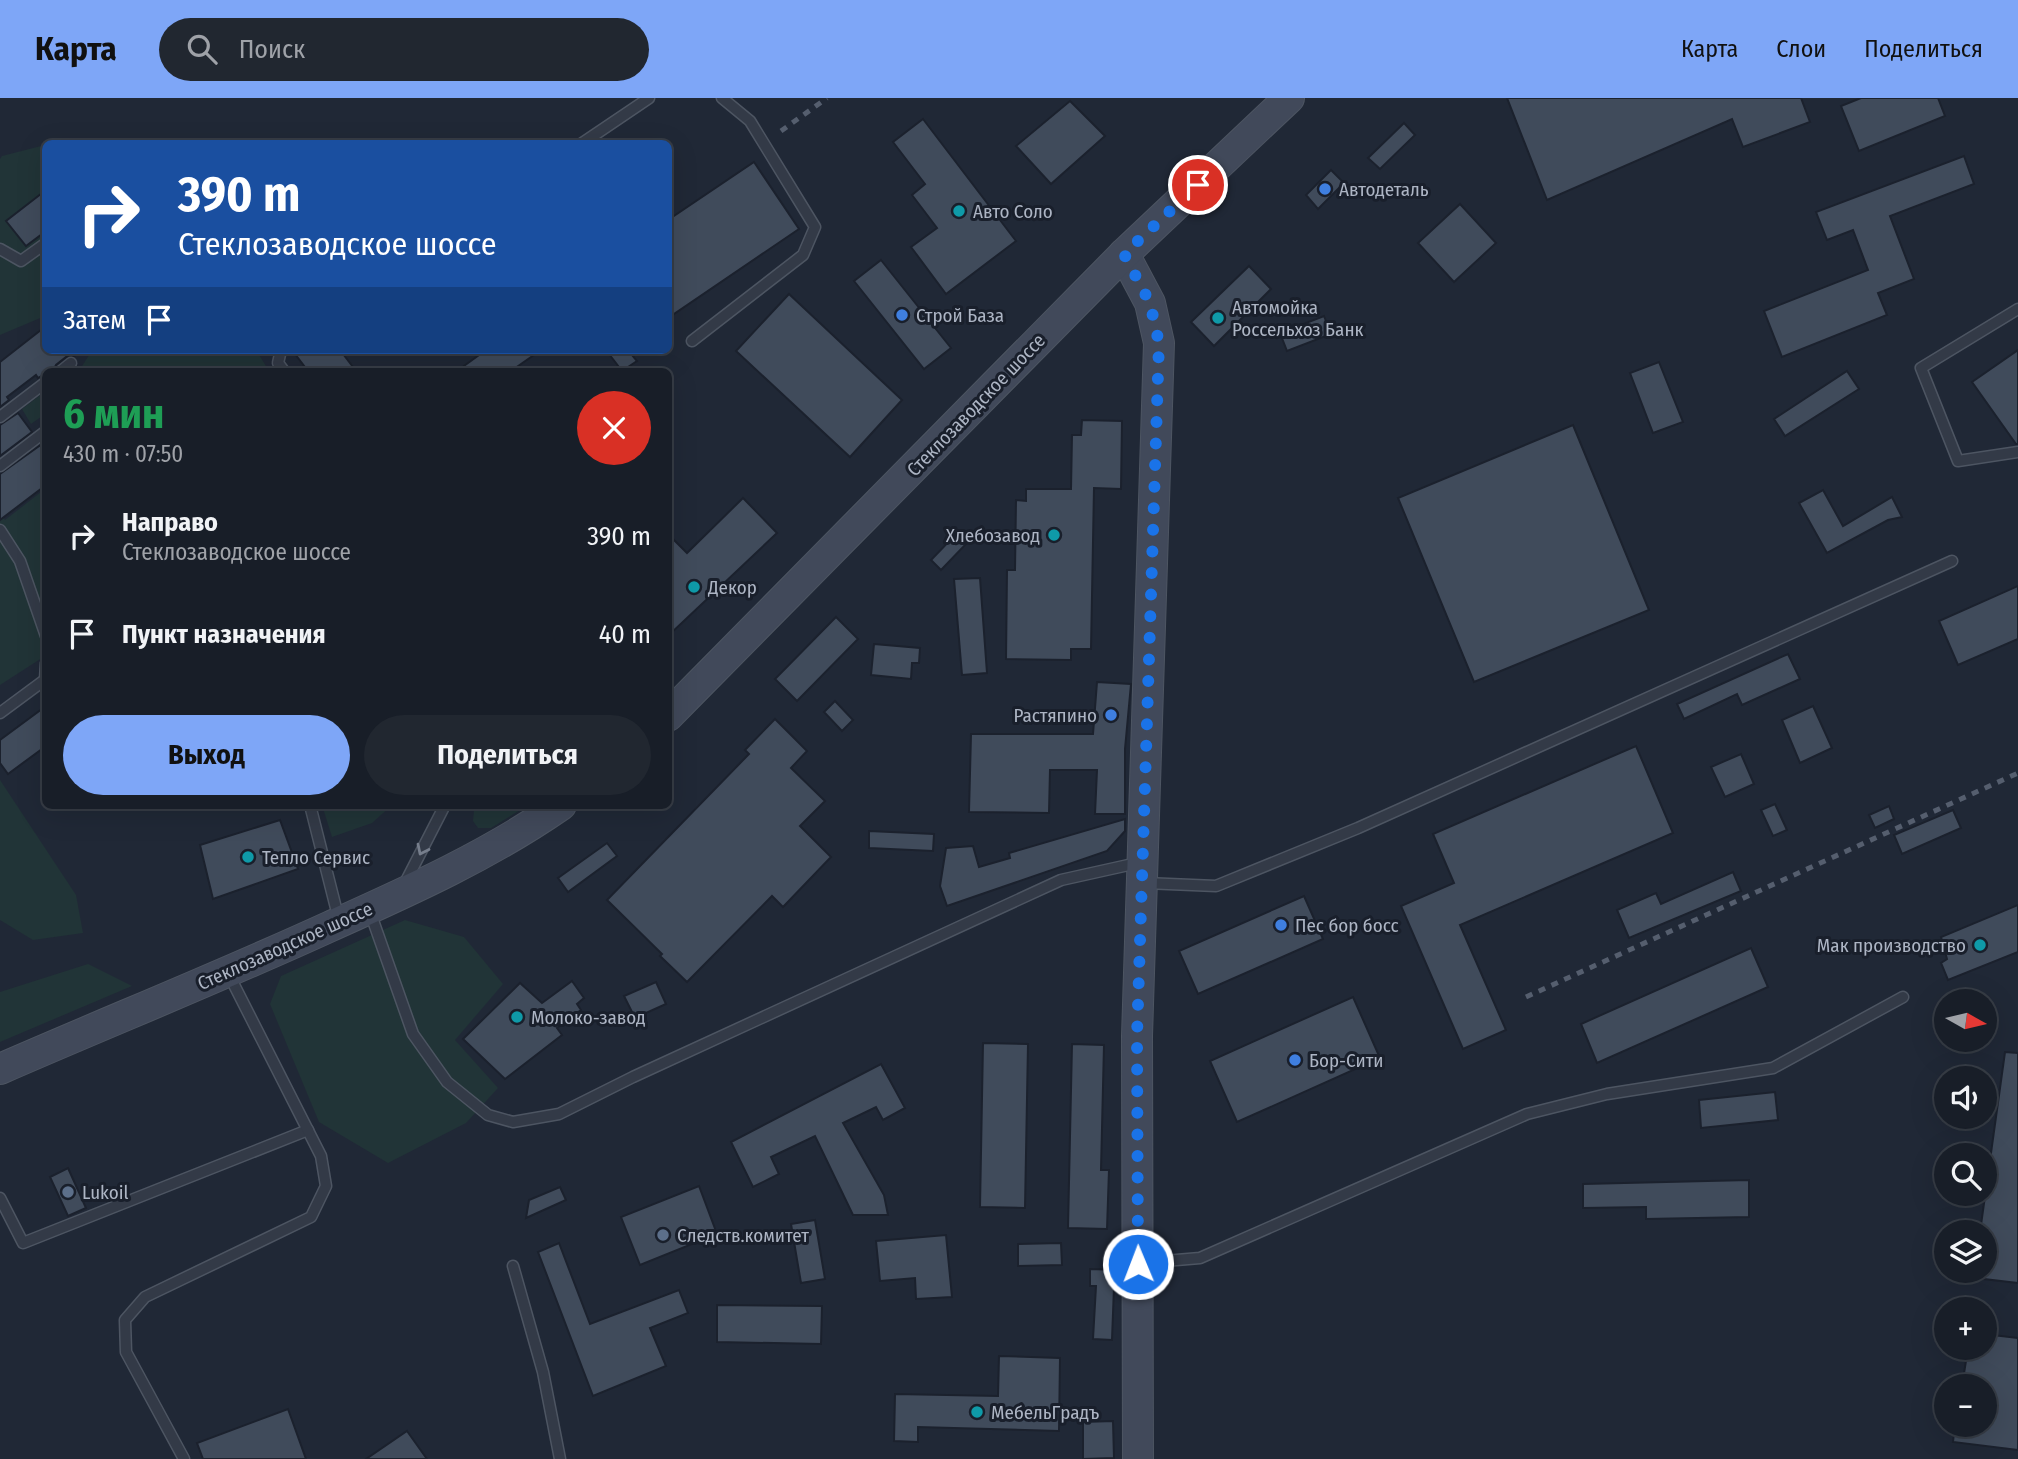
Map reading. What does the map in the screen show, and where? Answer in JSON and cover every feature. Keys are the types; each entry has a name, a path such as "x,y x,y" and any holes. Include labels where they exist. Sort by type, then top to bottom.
{"main road":[{"name":"Стеклозаводское шоссе","path":"672,712 1124,254 1289,98"},
{"path":"1124,254 1150,303 1159,343 1137,1049 1138,1459"},
{"name":"Стеклозаводское шоссе","path":"0,1069 228,973 400,895 487,852 555,809"}],"lane":[{"path":"587,140 649,98"},
{"path":"692,341 803,255 815,227 750,121 722,98"},
{"path":"0,249 21,261 42,246"},
{"path":"2018,309 1921,368 1958,461 2018,452"},
{"path":"65,368 71,363"},
{"path":"0,417 42,385"},
{"path":"0,466 42,434"},
{"path":"0,530 20,561 42,624"},
{"path":"369,909 413,1034 446,1082 488,1115 513,1122 559,1114 633,1077 1061,880 1142,872 1216,886 1358,828 1952,561"},
{"path":"0,713 42,681"},
{"path":"311,809 340,923"},
{"path":"400,895 444,809"},
{"path":"184,1459 127,1352 125,1320 145,1297 311,1217 326,1186 321,1156 228,973"},
{"path":"1138,1264 1200,1258 1527,1114 1607,1094 1773,1068 1903,997"},
{"path":"0,1198 23,1243 307,1130"},
{"path":"513,1266 543,1372 560,1459"}],"green space":[{"path":"42,146 42,317 0,335 0,159 2,156"},
{"path":"90,354 258,354 267,368 81,368"},
{"path":"42,394 42,416 31,424 22,409"},
{"path":"42,491 42,658 0,685 0,514 5,520"},
{"path":"0,780 76,895 83,933 33,940 0,920"},
{"path":"323,809 388,809 372,823 332,837"},
{"path":"522,809 491,828 478,828 473,821 474,810"},
{"path":"405,920 464,937 503,984 455,1040 498,1088 466,1123 388,1163 319,1122 270,1004 281,976"},
{"path":"88,964 132,986 0,1042 0,992"}],"building":[{"path":"1507,98 1801,98 1810,122 1743,147 1732,119 1547,200"},
{"path":"1861,98 1938,98 1945,116 1859,151 1841,106"},
{"path":"1070,101 1105,136 1051,184 1016,146"},
{"name":"Авто Соло","path":"923,119 1016,241 946,294 911,247 937,228 912,195 925,184 893,142"},
{"path":"1404,123 1415,135 1380,169 1368,158"},
{"path":"1964,156 1974,184 1890,216 1914,279 1878,293 1887,315 1782,357 1764,311 1868,270 1853,230 1827,240 1816,212"},
{"path":"754,162 799,229 672,315 672,217"},
{"name":"Автодеталь","path":"1331,170 1344,183 1318,209 1306,195"},
{"path":"42,193 42,234 26,246 6,221"},
{"path":"1460,204 1496,243 1454,282 1418,243"},
{"name":"Строй База","path":"881,260 951,348 924,369 854,281"},
{"path":"1249,266 1271,289 1214,346 1191,322"},
{"path":"789,294 902,400 850,457 736,351"},
{"path":"1324,316 1331,334 1287,351 1280,333"},
{"path":"42,329 42,354 74,356 66,357 54,368 42,368 42,376 38,378 36,375 7,397 9,400 0,407 0,362"},
{"path":"2018,350 2018,444 2016,444 1972,382"},
{"path":"295,354 343,354 354,368 306,368"},
{"path":"480,354 535,354 515,368 461,368"},
{"path":"609,354 631,354 637,361 626,368 620,368"},
{"path":"1659,362 1683,422 1653,433 1630,373"},
{"path":"1847,371 1859,389 1785,436 1774,419"},
{"path":"18,413 32,432 0,456 0,425"},
{"name":"Хлебозавод","path":"1082,420 1122,421 1121,489 1094,488 1091,649 1071,649 1071,660 1006,659 1007,570 1015,570 1016,500 1026,501 1026,489 1071,489 1072,435 1081,435"},
{"path":"1573,425 1649,610 1474,682 1398,498"},
{"path":"42,444 42,488 0,520 0,474"},
{"path":"1823,490 1843,526 1892,497 1902,517 1888,520 1827,553 1799,503"},
{"name":"Декор","path":"743,498 777,533 672,632 672,538 687,553"},
{"path":"956,534 966,544 941,570 931,560"},
{"path":"980,578 987,673 962,675 954,579"},
{"path":"2018,586 2018,639 1958,665 1939,621"},
{"path":"836,617 858,639 797,701 775,679"},
{"path":"874,644 920,648 919,663 912,663 911,679 871,675"},
{"path":"1788,654 1800,679 1742,705 1737,694 1684,719 1677,704"},
{"path":"1097,682 1131,684 1125,749 1125,814 1095,814 1097,770 1050,770 1049,813 969,812 971,734 1093,734"},
{"path":"835,701 853,720 842,731 824,712"},
{"path":"1813,706 1832,748 1800,763 1782,720"},
{"path":"42,709 42,749 8,774 0,763 0,740"},
{"path":"775,719 807,751 791,768 825,801 800,826 831,857 783,907 772,896 687,982 607,900 749,754 745,750"},
{"path":"1636,746 1673,833 1460,925 1506,1030 1463,1049 1401,906 1454,883 1433,834"},
{"path":"1741,754 1754,784 1725,797 1711,767"},
{"path":"1775,804 1787,830 1773,836 1761,810"},
{"path":"1889,806 1894,819 1875,828 1869,815"},
{"path":"1953,810 1961,828 1902,854 1894,835"},
{"path":"1125,819 1125,831 1107,851 947,906 940,886 946,848 973,846 979,867 1010,858 1009,853"},
{"name":"Тепло Сервис","path":"280,820 298,869 213,899 200,845"},
{"path":"869,831 934,834 933,851 869,848"},
{"path":"607,843 617,856 568,892 558,878"},
{"path":"1733,872 1741,891 1629,938 1617,910 1656,893 1661,904"},
{"path":"1304,896 1323,939 1198,994 1179,951"},
{"name":"Мак производство","path":"2018,905 2018,952 1948,980 1941,963 1947,959 1941,937"},
{"path":"1751,948 1768,987 1597,1063 1581,1024"},
{"name":"Молоко-завод","path":"572,981 584,998 577,1004 581,1010 557,1028 562,1035 505,1079 463,1039 520,983 542,1003"},
{"path":"656,982 666,1004 635,1018 624,996"},
{"name":"Бор-Сити","path":"1353,997 1380,1058 1237,1122 1210,1061"},
{"path":"983,1043 1028,1044 1025,1208 980,1207"},
{"path":"1072,1044 1104,1045 1101,1170 1109,1170 1107,1229 1068,1228"},
{"path":"2005,1052 2018,1053 2018,1283 1997,1281 1997,1220 1982,1220 1984,1206 1997,1206 1997,1143 1992,1143 1994,1129 1997,1129"},
{"path":"881,1064 905,1108 883,1120 876,1107 843,1123 884,1195 888,1215 853,1215 815,1136 771,1157 779,1174 753,1187 731,1142"},
{"path":"1775,1092 1778,1120 1701,1128 1699,1100"},
{"name":"Lukoil","path":"68,1168 86,1208 68,1216 50,1177"},
{"path":"1749,1180 1749,1217 1646,1219 1646,1207 1583,1208 1583,1184"},
{"path":"699,1186 717,1234 640,1265 621,1217"},
{"path":"560,1187 566,1200 526,1218 529,1200"},
{"path":"815,1220 825,1279 801,1283 791,1224"},
{"path":"946,1235 952,1297 916,1299 915,1278 880,1281 876,1241"},
{"path":"559,1243 590,1324 679,1290 688,1313 650,1328 666,1366 593,1396 538,1252"},
{"path":"1061,1243 1062,1265 1018,1266 1018,1244"},
{"path":"1090,1269 1120,1270 1119,1287 1114,1287 1112,1340 1093,1339 1096,1286 1090,1286"},
{"path":"717,1305 822,1306 821,1344 717,1342"},
{"path":"1997,1336 2018,1338 2018,1450 1953,1442 1954,1437 1997,1437 1997,1374 1964,1374 1966,1360 1997,1360"},
{"name":"МебельГрадъ","path":"999,1356 1060,1358 1059,1431 918,1427 918,1442 894,1441 895,1394 998,1396"},
{"path":"288,1409 306,1459 203,1459 197,1443"},
{"path":"1113,1421 1114,1458 1083,1459 1083,1422"},
{"path":"407,1431 427,1459 366,1459"}],"railway":[{"path":"781,131 827,98"},
{"path":"1526,997 2018,773"}],"place":[{"name":"Автодеталь","path":"1325,189"},
{"name":"Авто Соло","path":"959,211"},
{"name":"Строй База","path":"902,315"},
{"name":"Автомойка Россельхоз Банк","path":"1218,318"},
{"name":"Хлебозавод","path":"1054,535"},
{"name":"Декор","path":"694,587"},
{"name":"Растяпино","path":"1111,715"},
{"name":"Тепло Сервис","path":"248,857"},
{"name":"Пес бор босс","path":"1281,925"},
{"name":"Мак производство","path":"1980,945"},
{"name":"Молоко-завод","path":"517,1017"},
{"name":"Бор-Сити","path":"1295,1060"},
{"name":"Lukoil","path":"68,1192"},
{"name":"Следств.комитет","path":"663,1235"},
{"name":"МебельГрадъ","path":"977,1412"}],"route":[{"path":"1138,1264 1137,1036 1159,343 1150,303 1124,254 1198,185"}]}
